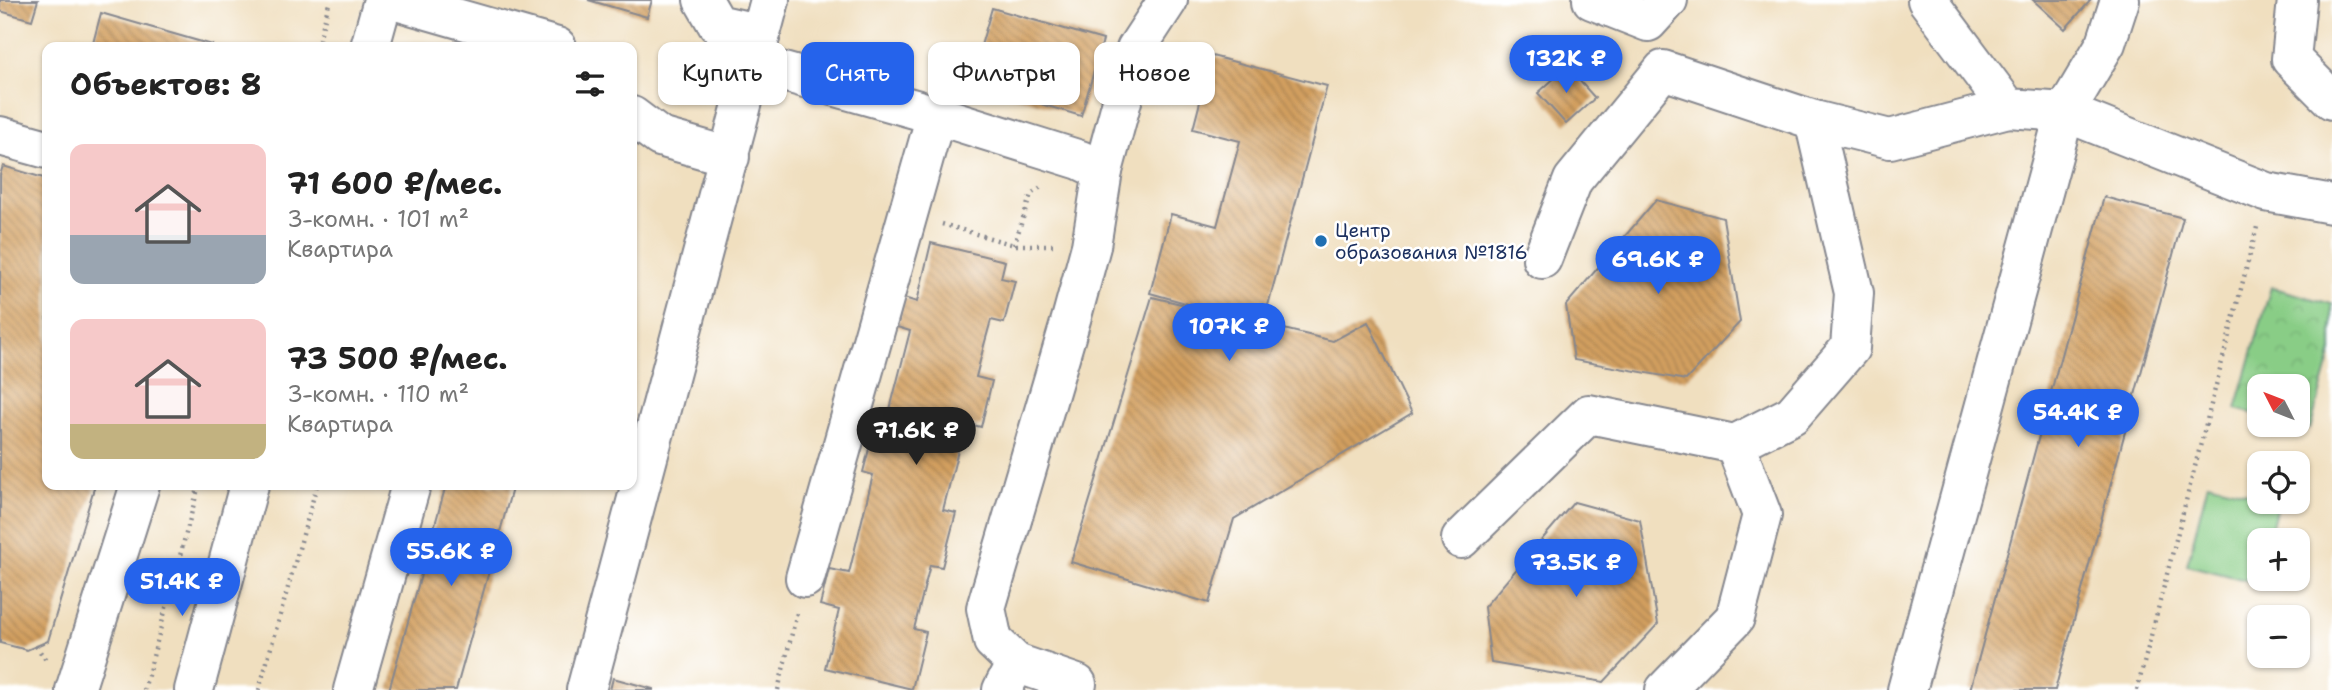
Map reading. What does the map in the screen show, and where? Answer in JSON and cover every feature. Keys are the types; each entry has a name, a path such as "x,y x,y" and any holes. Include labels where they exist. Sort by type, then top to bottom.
{"street":[{"path":"371,42 383,0"},
{"path":"393,0 495,14 537,42"},
{"path":"703,0 717,24 762,33 936,115 1091,166"},
{"path":"1077,684 1009,676 993,641 986,608 1091,246 1091,166 1136,49 1168,0"},
{"path":"1592,0 1648,22 1668,0"},
{"path":"1927,0 2008,108"},
{"path":"1907,690 2065,111 2106,43 2120,0"},
{"path":"2297,0 2291,59 2332,100"},
{"path":"586,690 762,33"},
{"path":"1542,259 1573,180 1663,70 1814,120 1891,139 2008,108 2065,111 2266,192 2332,204"},
{"path":"805,578 936,115"},
{"path":"637,120 660,137 730,157"},
{"path":"1461,538 1589,414 1735,444 1792,415 1850,348 1854,293 1814,120"},
{"path":"0,136 42,148"},
{"path":"1675,688 1735,618 1762,515 1735,444"},
{"path":"75,690 138,490"},
{"path":"194,690 248,490"},
{"path":"353,690 410,490"}],"path":[{"path":"318,42 330,0"},
{"path":"1014,245 1031,194 1091,166"},
{"path":"2137,690 2266,192"},
{"path":"908,214 1014,245 1091,246"},
{"path":"144,690 198,490"},
{"path":"259,690 316,490"},
{"path":"778,690 805,578"}],"green space":[{"path":"2271,287 2332,304 2332,351 2310,429 2310,374 2247,374 2247,412 2236,409"},
{"path":"2208,483 2247,492 2247,514 2275,514 2271,528 2247,528 2247,580 2187,565"}],"building":[{"path":"0,0 38,0 32,20 0,11"},
{"path":"588,0 652,0 647,17"},
{"path":"2033,0 2091,0 2065,29"},
{"path":"992,8 1103,40 1094,42 1094,71 1081,116 1044,105 1080,105 1080,42 982,42"},
{"path":"101,13 202,42 93,42"},
{"path":"1215,57 1327,86 1263,324 1333,341 1368,322 1412,413 1234,519 1209,603 1071,562 1152,297 1243,319 1150,293 1171,214 1217,226 1240,141 1193,129 1199,105 1215,105"},
{"path":"1567,67 1595,98 1566,124 1538,93"},
{"path":"3,166 42,178 42,490 93,490 48,641 27,650 0,643 0,175"},
{"path":"2104,197 2183,218 2055,690 1970,690"},
{"path":"1656,200 1723,218 1740,322 1686,380 1574,360 1566,305"},
{"path":"931,243 1005,261 1001,278 1015,281 1004,323 991,320 983,349 976,377 992,381 981,427 965,423 943,510 956,513 942,567 930,565 914,629 926,632 912,689 825,668 839,610 820,605 829,569 849,573 873,475 863,472 874,430 884,433 910,331 897,327 904,298 917,302"},
{"path":"445,490 512,490 456,690 389,690"},
{"path":"1574,502 1640,520 1658,624 1604,682 1491,663 1484,607"},
{"path":"613,678 653,689 653,690 610,690"}],"place":[{"name":"Центр образования №1816","path":"1321,241"}]}
